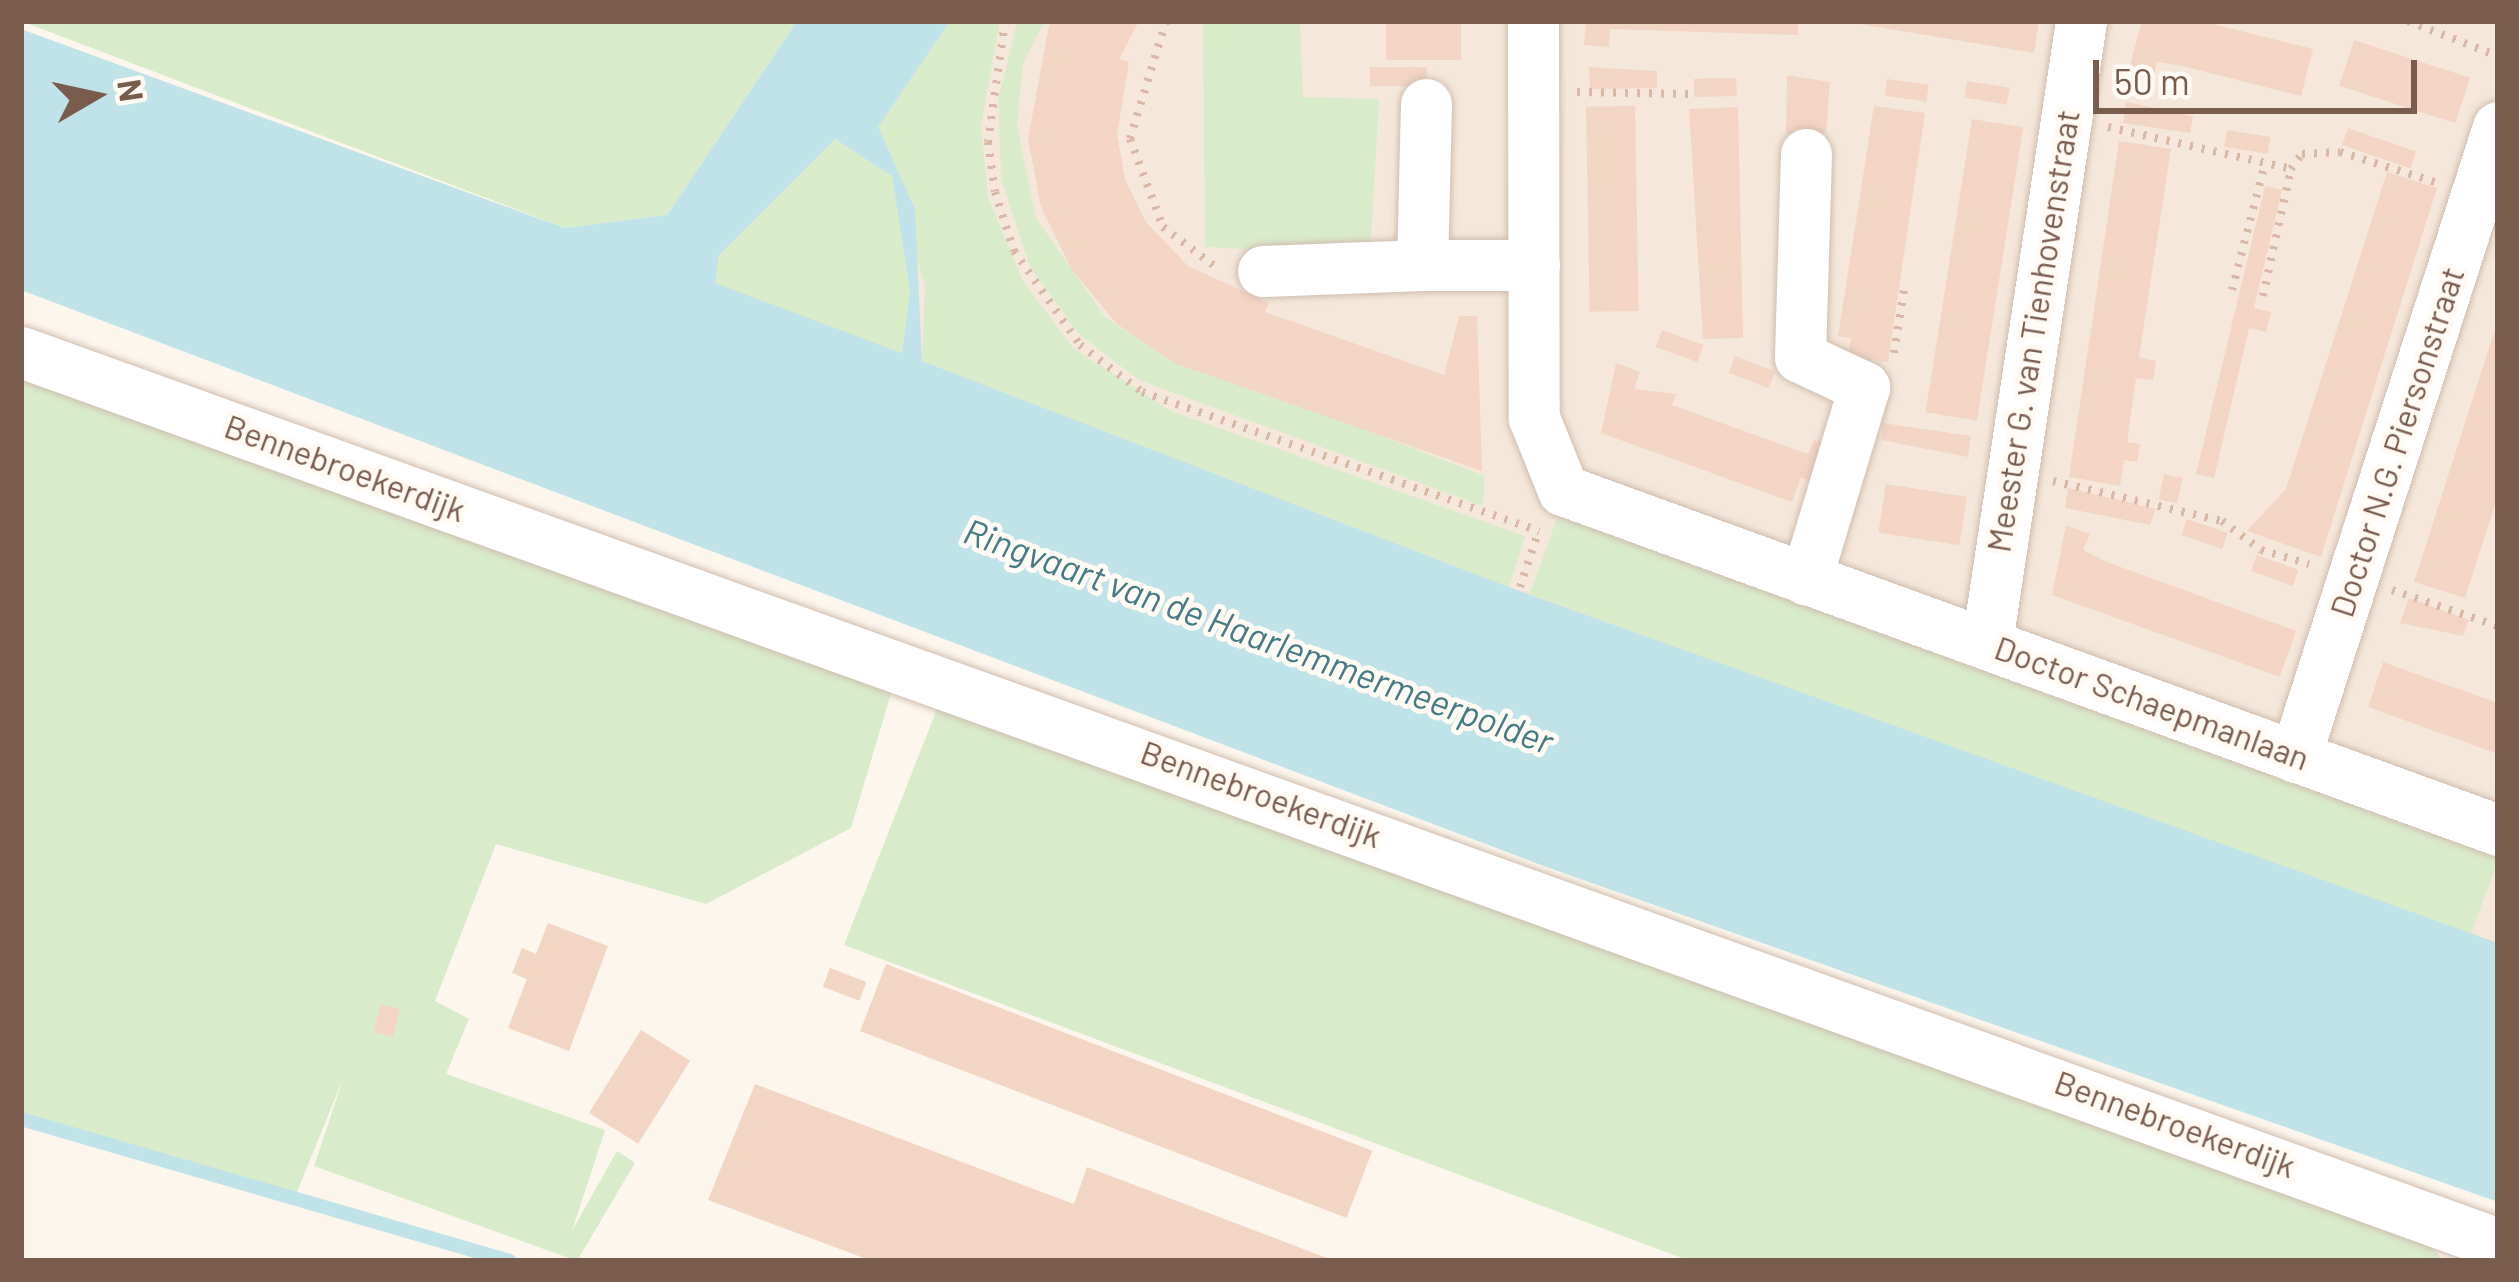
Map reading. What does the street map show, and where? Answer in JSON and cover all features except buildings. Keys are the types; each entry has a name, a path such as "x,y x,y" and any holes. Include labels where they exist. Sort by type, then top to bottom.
{"street":[{"name":"Doctor Schaepmanlaan","path":"1533,21 1534,418 1564,490 2498,830"},
{"name":"Meester G. van Tienhovenstraat","path":"1988,642 2081,21"},
{"path":"1422,266 1426,104"},
{"name":"Doctor N.G. Piersonstraat","path":"2295,757 2498,127"},
{"path":"1806,154 1800,357 1864,387 1806,579"},
{"path":"1244,272 1534,265"},
{"name":"Bennebroekerdijk","path":"21,352 2488,1248"}],"path":[{"path":"1005,21 988,142 995,192 1014,251 1081,345 1142,392 1484,514"},
{"path":"1166,21 1130,139 1163,227 1244,272"},
{"path":"2408,21 2498,56"},
{"path":"1533,92 1690,94"},
{"path":"2065,117 2291,170"},
{"path":"2263,296 2291,170 2302,154 2340,152 2460,190 2472,209"},
{"path":"2232,290 2265,163"},
{"path":"1864,387 1891,371 1904,289"},
{"path":"2010,475 2124,491 2498,626"},
{"path":"1520,587 1538,533"}],"shaded area":[{"path":"891,21 2498,21 2498,982 659,313"}],"green space":[{"path":"21,21 797,21 667,215 565,228"},
{"path":"950,21 1000,21 981,125 988,197 1023,281 1073,348 1171,411 1525,536 1509,587 922,361 925,286 878,127"},
{"path":"1018,21 1045,21 1023,63 1017,126 1036,218 1105,317 1147,345 1485,476 1483,506 1139,380 1079,334 1030,267 1001,178 998,101"},
{"path":"1203,21 1300,21 1303,97 1379,99 1370,255 1205,247"},
{"path":"835,139 892,176 910,291 902,354 715,283 719,255"},
{"path":"21,371 892,690 851,828 706,904 496,844 435,1001 469,1019 446,1074 605,1130 572,1231 617,1151 635,1163 577,1261 314,1166 343,1079 297,1192 21,1117"},
{"path":"1558,516 2498,858 2470,936 1530,594"},
{"path":"937,709 2422,1237 2444,1261 1690,1261 844,945"}],"water":[{"name":"Ringvaart van de Haarlemmermeerpolder","path":"797,21 950,21 878,127 915,209 922,361 1509,587 2498,943 2498,1202 1552,869 21,290 21,29 565,228 667,215","holes":["835,139 892,176 910,291 902,353 715,283 719,255"]}],"waterway":[{"path":"21,1119 510,1261"}]}
